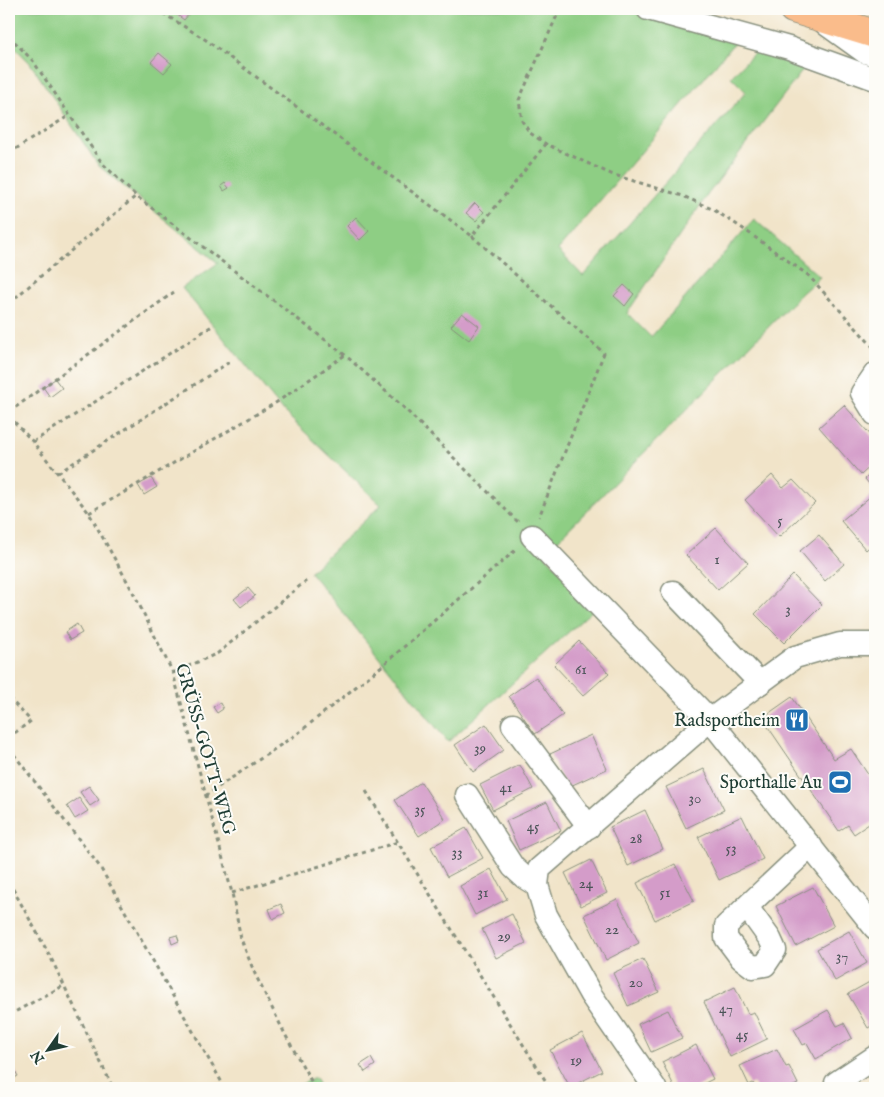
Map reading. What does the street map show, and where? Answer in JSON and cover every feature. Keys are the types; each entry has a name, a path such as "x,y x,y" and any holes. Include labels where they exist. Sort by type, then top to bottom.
{"main road":[{"path":"804,12 875,34"}],"street":[{"path":"648,9 789,48 875,79"},
{"path":"804,12 865,52 875,55"},
{"path":"875,374 862,393 875,414"},
{"path":"532,536 710,720 812,846 875,928"},
{"path":"673,592 760,683"},
{"path":"655,1088 587,987 546,915 538,885 539,869 710,720 795,657 840,644 875,644"},
{"path":"513,725 589,827"},
{"path":"467,795 513,867 524,877 538,885"},
{"path":"747,907 812,846"},
{"path":"838,1086 874,1061"}],"path":[{"path":"156,9 206,40 472,236 604,353 532,536 376,671 297,734 205,796"},
{"path":"560,9 519,100 522,121 530,133 546,144 611,174 683,196 714,210 808,275 875,349"},
{"path":"9,36 33,61 102,163 136,196 345,355 401,405 532,536"},
{"path":"9,153 70,115"},
{"path":"472,236 546,144"},
{"path":"9,303 136,196"},
{"path":"9,412 174,292"},
{"path":"33,442 212,326"},
{"path":"89,513 277,402 345,355"},
{"path":"58,474 231,361"},
{"name":"GRÜSS-GOTT-WEG","path":"9,416 33,442 89,513 132,590 173,673 232,894 241,939 255,974 315,1088"},
{"path":"173,673 218,653 306,581"},
{"path":"9,698 31,721 9,737"},
{"path":"9,748 100,867 225,1088"},
{"path":"366,791 550,1088"},
{"path":"232,894 398,842"},
{"path":"9,882 51,958 113,1088"},
{"path":"9,1015 63,986"}],"green space":[{"path":"9,9 625,9 735,42 558,250 583,276 746,92 731,77 757,50 806,66 708,194 627,313 651,337 754,219 820,277 544,554 595,608 448,742 310,572 381,505 285,413 182,288 218,263 99,166 30,63 9,41"},
{"path":"315,1078 320,1088 293,1088"}],"building":[{"path":"181,9 189,14 184,20 176,14"},
{"path":"159,53 172,64 164,73 151,62"},
{"path":"225,183 229,188 224,191 221,186"},
{"path":"475,203 484,212 476,221 466,213"},
{"path":"356,217 369,231 360,240 347,226"},
{"path":"624,285 634,294 625,306 614,296"},
{"path":"462,313 479,326 469,340 451,326"},
{"path":"55,379 62,388 50,397 43,387"},
{"path":"844,405 875,440 875,462 861,475 819,427"},
{"path":"875,470 875,491 865,479"},
{"path":"772,475 783,488 793,480 815,503 779,537 745,500"},
{"path":"151,478 157,487 144,495 138,485"},
{"path":"872,495 875,499 875,542 866,550 841,521"},
{"path":"716,528 748,563 718,590 686,555"},
{"path":"819,535 844,564 825,581 800,551"},
{"path":"793,575 822,605 784,643 755,614"},
{"path":"248,588 255,596 241,607 234,599"},
{"path":"77,624 82,633 70,640 65,632"},
{"path":"579,641 609,673 583,696 554,665"},
{"path":"536,677 563,715 535,734 509,696"},
{"name":"Sporthalle Au","path":"792,697 834,759 851,749 875,785 875,820 854,834 848,825 839,831 762,718"},
{"path":"220,703 223,709 217,713 213,707"},
{"path":"486,724 504,750 473,772 455,745"},
{"path":"591,735 607,769 566,788 550,754"},
{"path":"520,765 533,789 493,810 480,785"},
{"path":"704,769 724,810 686,828 666,787"},
{"path":"421,782 445,819 419,836 395,800"},
{"path":"89,786 99,800 90,806 80,792"},
{"path":"79,798 88,811 75,819 67,806"},
{"path":"547,802 561,831 519,850 506,821"},
{"path":"645,810 663,849 628,866 610,827"},
{"path":"742,816 763,859 719,880 698,837"},
{"path":"466,828 483,858 447,877 431,847"},
{"path":"591,860 607,893 581,906 565,873"},
{"path":"675,864 694,901 655,920 637,883"},
{"path":"491,869 507,899 475,915 460,886"},
{"path":"813,887 834,926 796,946 776,906"},
{"path":"617,899 639,943 606,960 584,915"},
{"path":"281,904 285,913 273,919 269,909"},
{"path":"512,914 526,943 496,958 482,929"},
{"path":"849,931 867,963 835,981 817,949"},
{"path":"177,935 179,941 172,944 170,937"},
{"path":"643,959 659,992 628,1006 613,973"},
{"path":"875,979 875,1024 868,1028 848,994"},
{"path":"735,987 748,1014 754,1012 767,1039 730,1057 704,1002"},
{"path":"668,1010 682,1038 651,1052 638,1024"},
{"path":"828,1010 837,1026 844,1023 852,1038 816,1059 807,1043 803,1045 794,1029"},
{"path":"582,1033 602,1071 570,1087 550,1050"},
{"path":"696,1045 713,1079 695,1088 675,1088 662,1062"},
{"path":"777,1049 786,1067 789,1066 798,1084 789,1088 756,1088 753,1083 749,1085 740,1066"},
{"path":"371,1058 375,1065 365,1072 360,1065"},
{"path":"14,1069 18,1076 9,1081 9,1072"}],"place":[{"name":"Radsportheim","path":"797,720"},
{"name":"Sporthalle Au","path":"840,782"}]}
